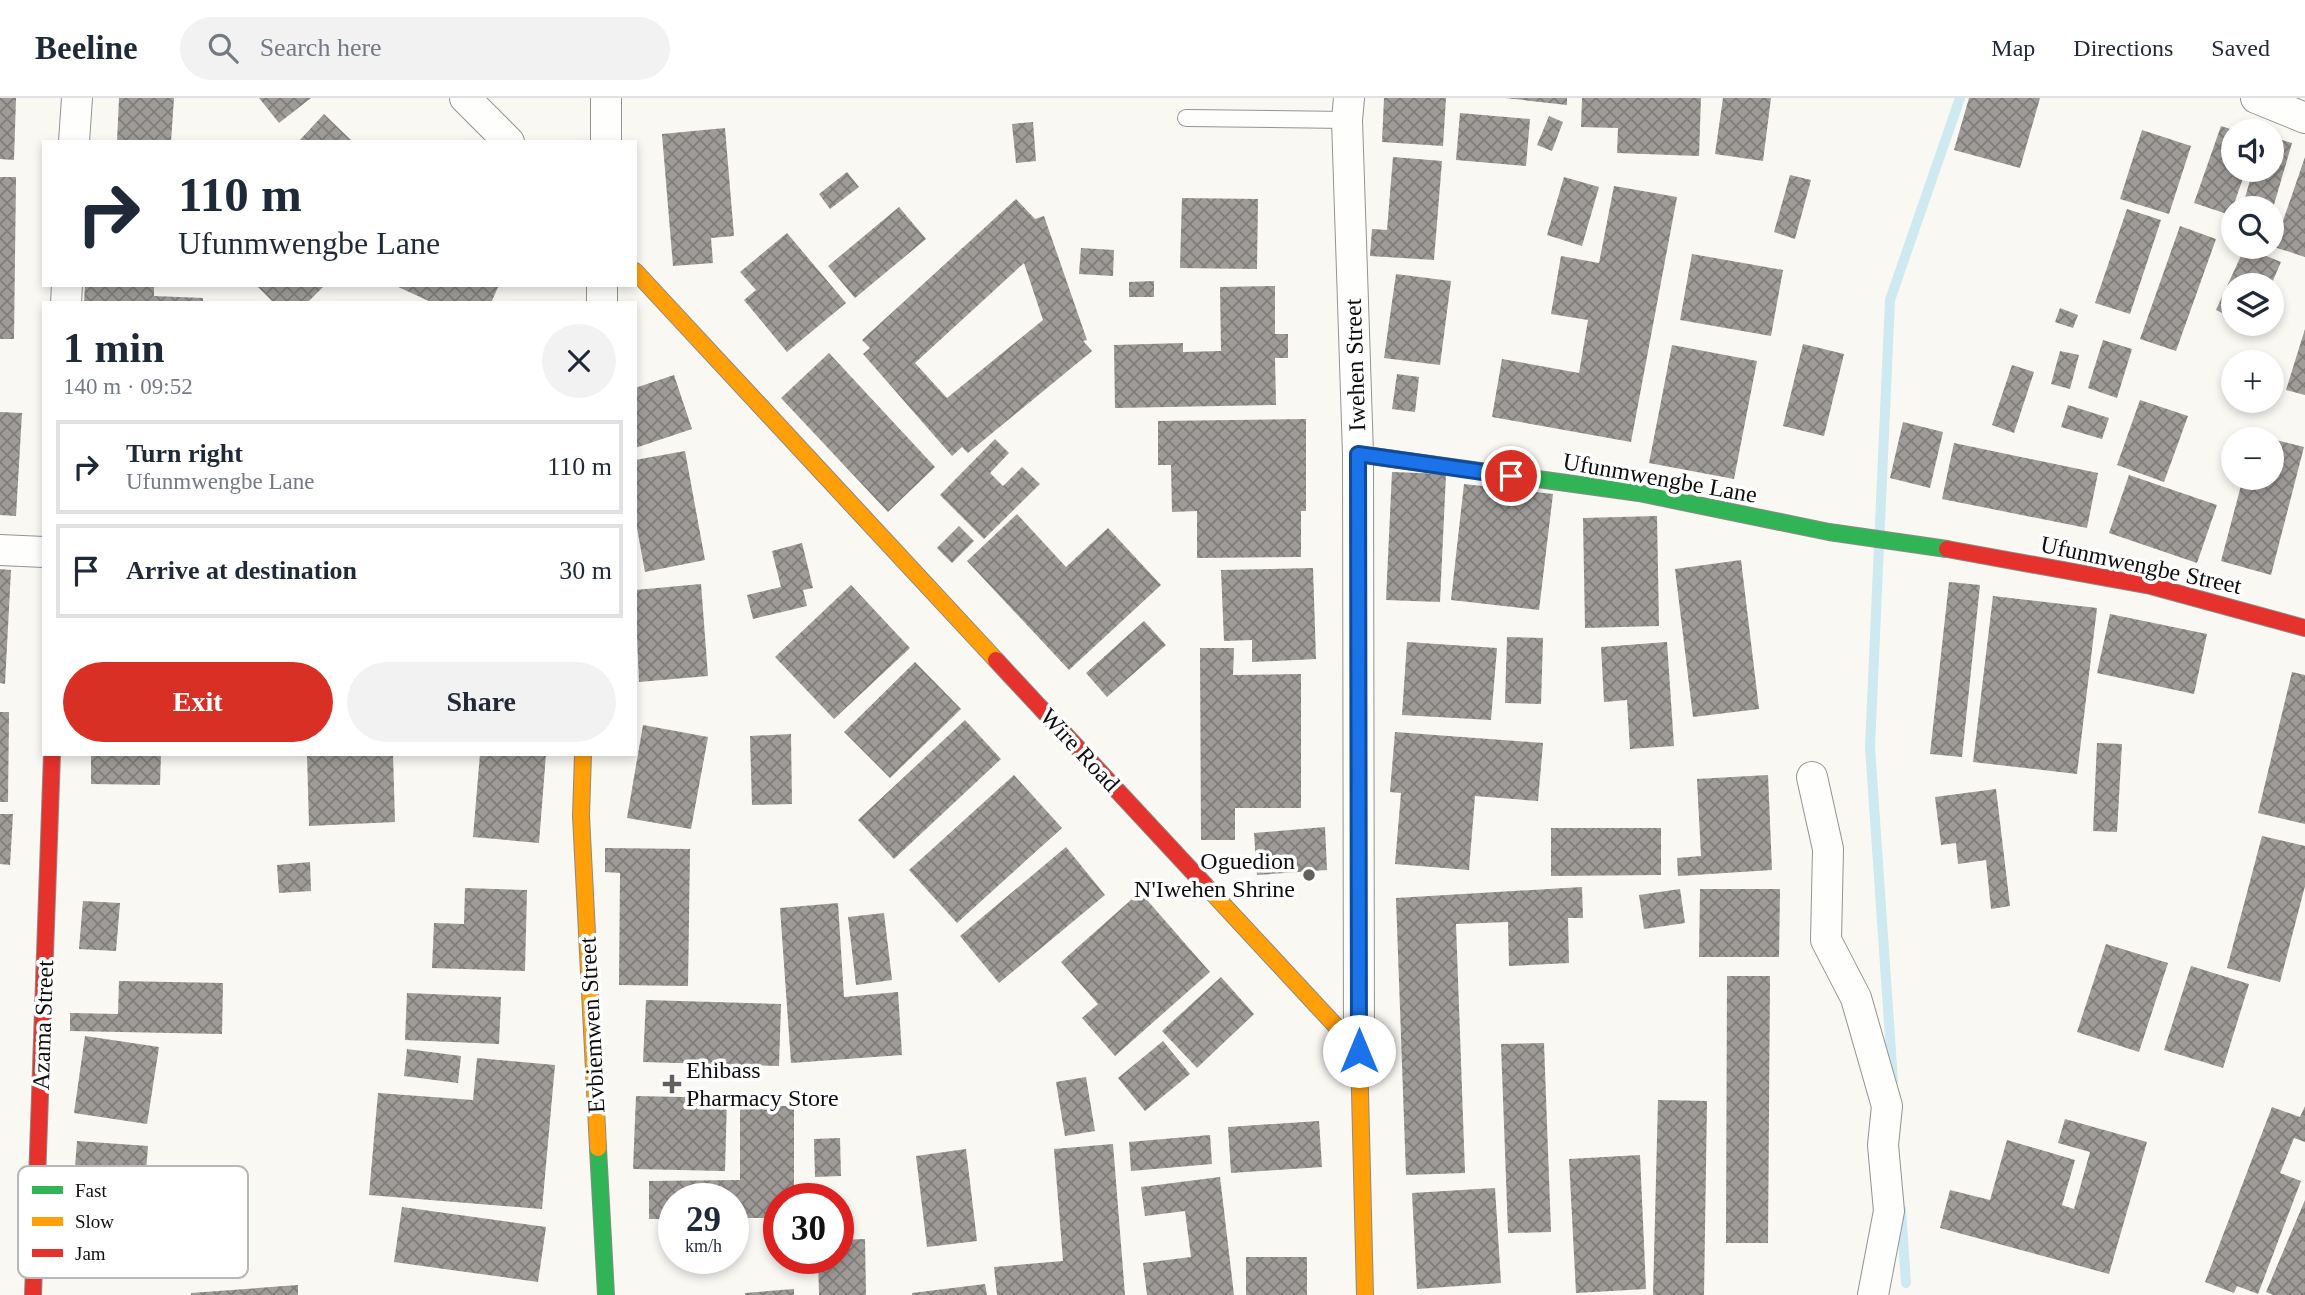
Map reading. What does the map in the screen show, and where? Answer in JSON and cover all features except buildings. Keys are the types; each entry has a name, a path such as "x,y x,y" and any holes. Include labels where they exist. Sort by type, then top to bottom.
{"street":[{"path":"74,140 76,98"},
{"path":"465,98 507,140"},
{"path":"606,98 606,140"},
{"path":"2256,98 2305,118"},
{"name":"Iwehen Street","path":"1348,109 1358,454 1359,1051"},
{"name":"Wire Road","path":"637,273 1359,1051"},
{"name":"Ufunmwengbe Lane","path":"1358,454 1639,493 1829,533 1966,552"},
{"path":"0,550 42,552"},
{"name":"Ufunmwengbe Street","path":"1966,552 2151,586 2305,628"},
{"name":"Azama Street","path":"38,1166 52,756"},
{"name":"Evbiemwen Street","path":"583,756 581,816 606,1295"},
{"path":"1812,778 1828,849 1826,940 1856,998 1887,1106 1883,1145 1889,1211 1873,1295"},
{"path":"1359,1051 1366,1295"}],"lane":[{"path":"1186,118 1348,109"}],"waterway":[{"path":"1893,1081 1870,747 1890,300 1960,98"},
{"path":"1901,1209 1906,1283"}],"traffic: fast":[{"path":"1358,454 1639,493 1829,532 1947,549"},
{"path":"598,1148 606,1295"}],"traffic: slow":[{"path":"637,273 996,660"},
{"path":"583,756 581,816 598,1148"},
{"path":"1205,885 1359,1051 1365,1295"}],"traffic: jam":[{"path":"1947,549 2151,586 2305,628"},
{"path":"996,660 1205,885"},
{"path":"38,1166 52,756"},
{"path":"33,1295 34,1278"}],"place":[{"name":"Oguedion N'Iwehen Shrine","path":"1309,875"},
{"name":"Ehibass Pharmacy Store","path":"672,1084"}],"route":[{"path":"1359,1051 1358,454 1511,476"}]}
